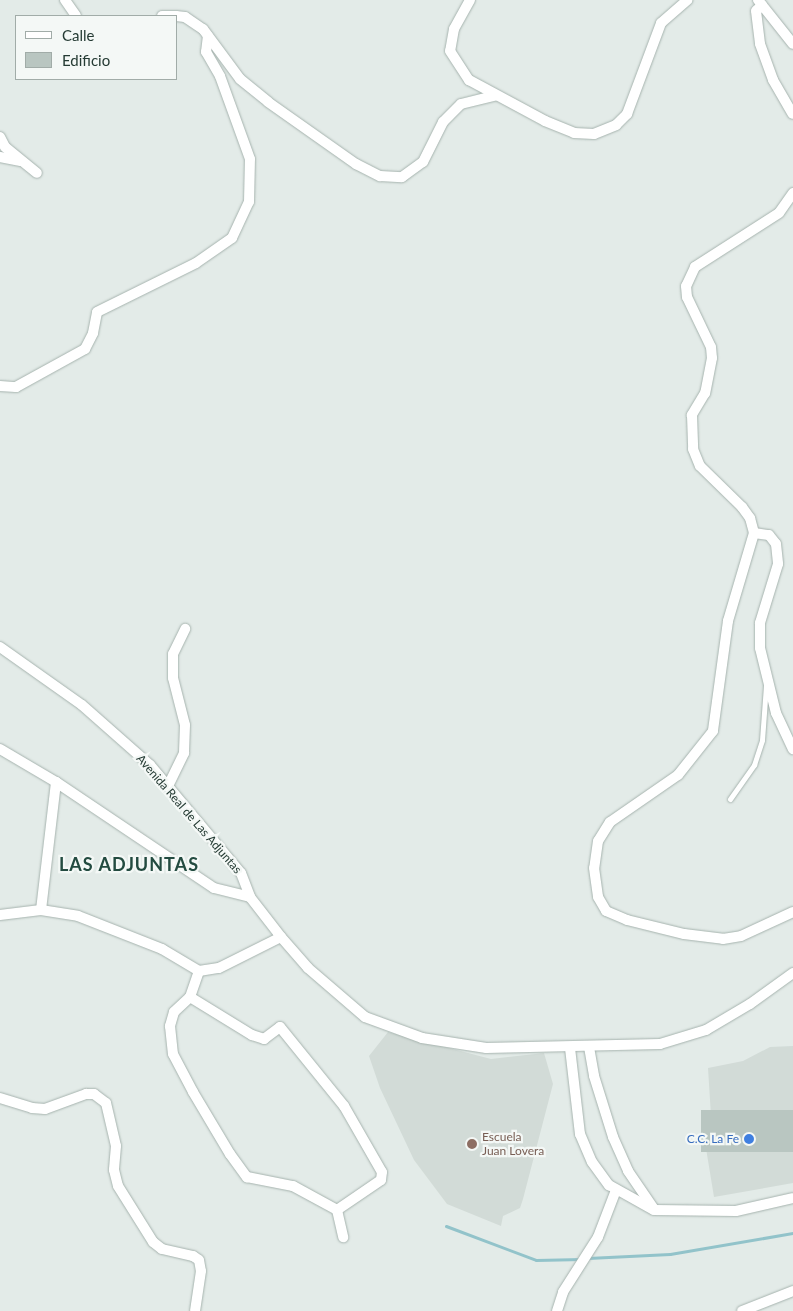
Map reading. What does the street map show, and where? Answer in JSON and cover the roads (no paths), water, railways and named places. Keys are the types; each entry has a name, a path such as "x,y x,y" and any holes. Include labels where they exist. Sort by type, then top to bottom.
{"street":[{"path":"65,0 75,15"},
{"path":"470,0 454,29 450,51 469,80 574,133 594,134 616,125 626,114 662,23 687,0"},
{"path":"793,44 760,2 756,11 760,44 767,67 793,114"},
{"path":"178,16 185,17 208,36 247,84 356,164 380,176 402,177 423,162 443,122 461,104 496,95"},
{"path":"0,386 16,387 85,349 93,333 97,312 196,263 232,238 249,202 250,160 220,76 206,52 208,36"},
{"path":"0,137 5,147 38,173"},
{"path":"0,157 24,162"},
{"path":"793,193 779,213 695,267 686,286 687,297 712,347 712,358 705,394 692,415 693,449 700,466 742,507 750,518 754,533 728,621 713,731 696,757 673,780 610,822 595,851 596,887 602,906 610,914 684,934 723,939 741,936 793,912"},
{"path":"754,533 770,535 776,544 778,564 760,623 760,648 776,713 793,749"},
{"path":"168,786 184,753 185,725 173,678 173,654 185,629"},
{"name":"Avenida Real de Las Adjuntas","path":"0,647 82,705 150,765 241,873 250,897 281,937 308,968 365,1017 422,1038 486,1048 570,1048 660,1044 706,1030 750,1004 793,973"},
{"name":"Avenida Real de Las Adjuntas","path":"0,749 56,782 214,888 250,897"},
{"path":"41,910 56,782"},
{"path":"0,915 41,910 78,916 126,933 162,949 199,971 219,968 281,937"},
{"path":"199,971 190,997 174,1012 170,1026 173,1054 230,1154 247,1177 288,1184 337,1210 343,1237"},
{"path":"190,997 252,1035 264,1039 280,1027 344,1106 382,1172 381,1180 337,1210"},
{"path":"589,1047 594,1076 613,1137 628,1171 654,1210"},
{"path":"570,1048 580,1134 592,1162 616,1190 654,1210 736,1211 793,1198"},
{"path":"0,1098 32,1108 45,1108 86,1094 94,1094 106,1102 116,1146 114,1170 118,1186 153,1242 162,1249 193,1256 199,1260 201,1271 195,1311"},
{"path":"557,1311 563,1292 608,1216 616,1190"},
{"path":"742,1311 793,1290"}],"lane":[{"path":"730,799 754,765 762,740 766,674"}],"waterway":[{"path":"446,1226 536,1260 582,1259"},
{"path":"588,1258 670,1254 793,1233"}],"place":[{"name":"C.C. La Fe","path":"749,1139"},
{"name":"Escuela Juan Lovera","path":"472,1144"}],"district":[{"name":"LAS ADJUNTAS","path":"129,864"}]}
